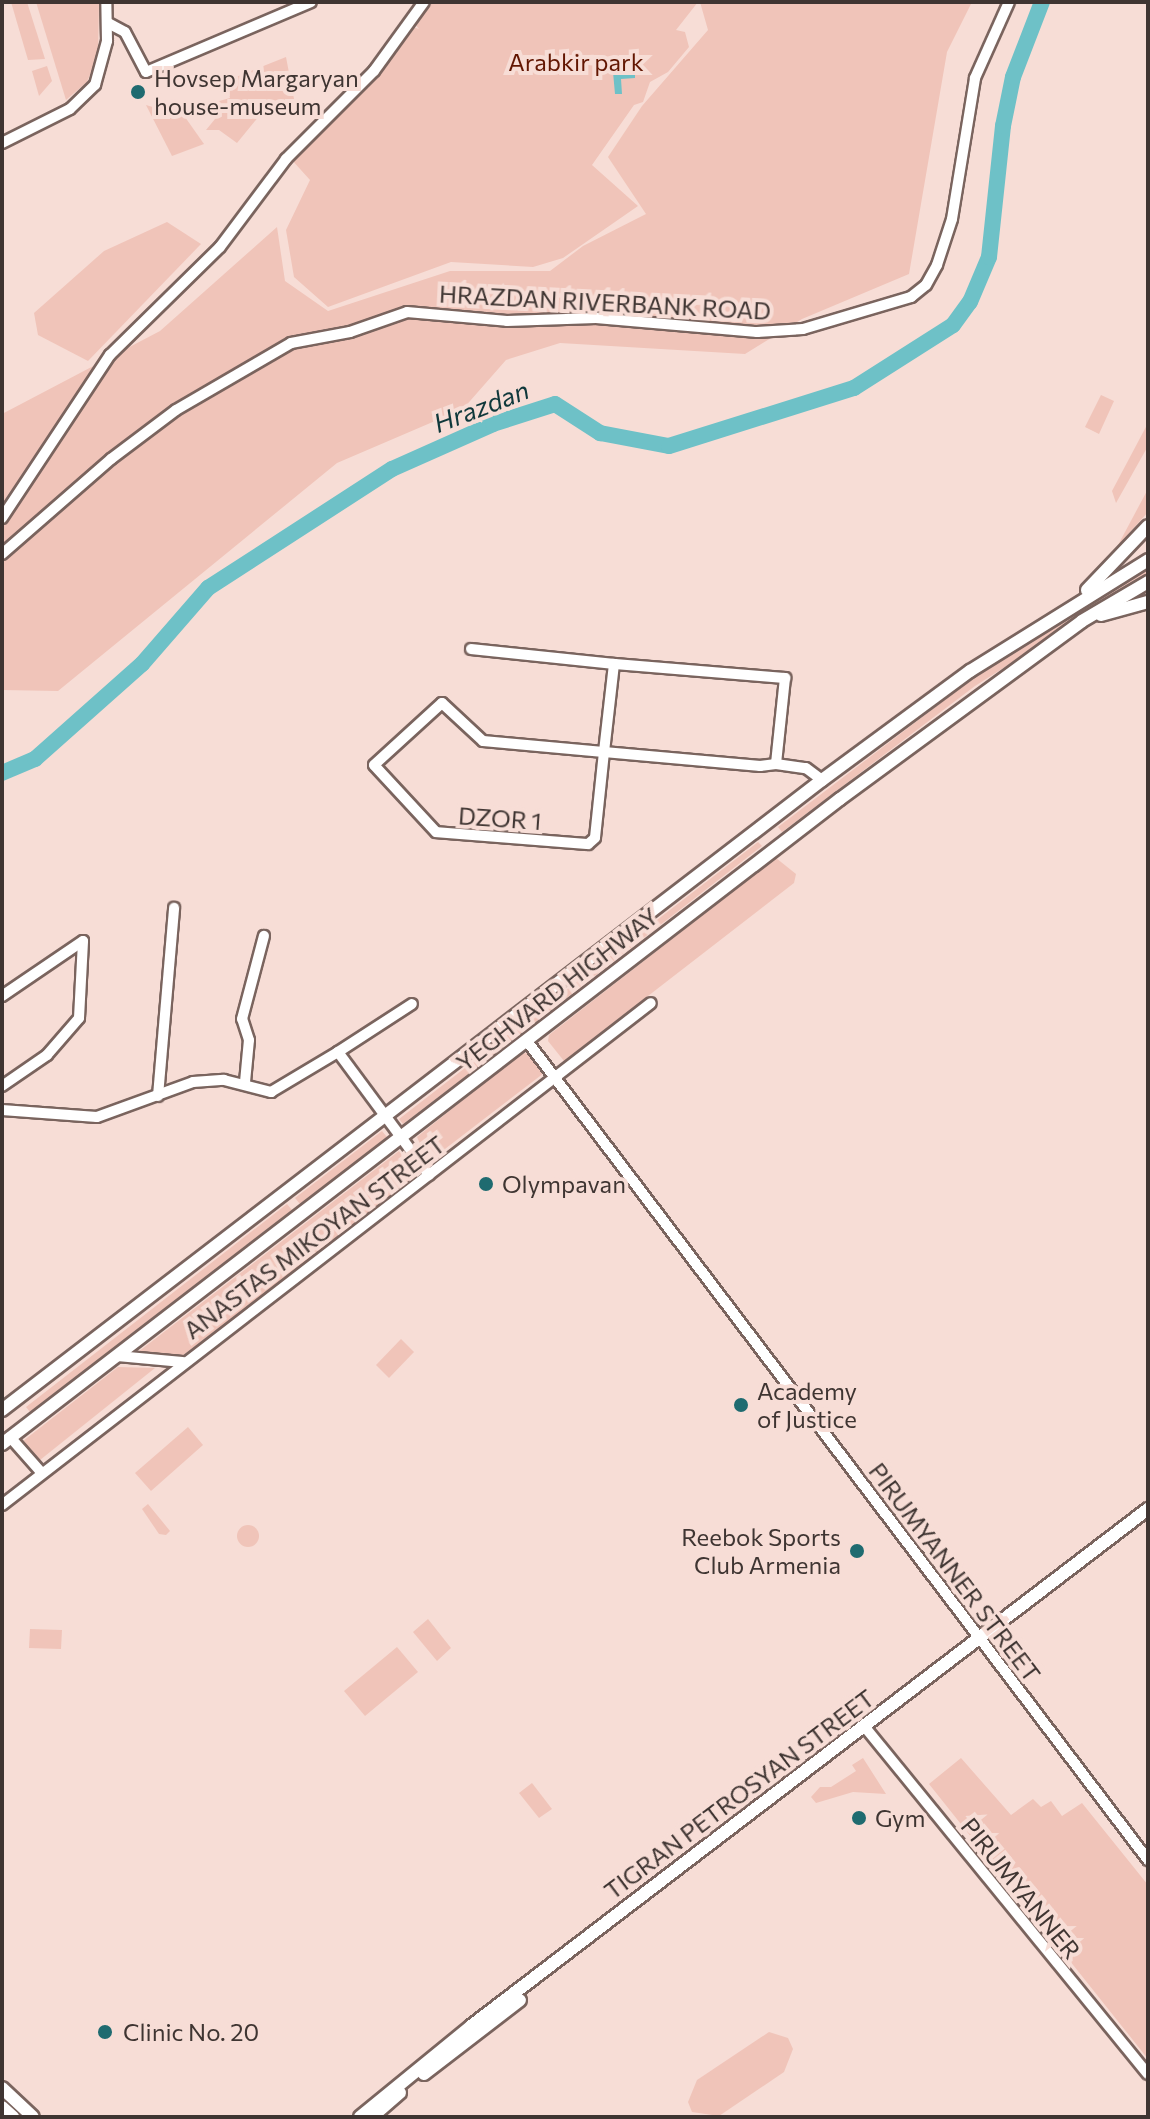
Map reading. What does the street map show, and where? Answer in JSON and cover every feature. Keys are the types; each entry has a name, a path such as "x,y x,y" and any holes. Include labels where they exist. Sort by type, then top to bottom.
{"main road":[{"path":"1071,605 1148,526"},
{"name":"YEGHVARD HIGHWAY","path":"2,1410 822,780 970,671 1071,605 1148,560"},
{"name":"YEGHVARD HIGHWAY","path":"6,1440 780,844 1082,621 1148,582"},
{"path":"1082,621 1148,602"},
{"path":"766,822 780,844"},
{"name":"TIGRAN PETROSYAN STREET","path":"360,2117 1148,1512"},
{"name":"TIGRAN PETROSYAN STREET","path":"372,2117 866,1728"},
{"path":"2,2088 33,2117"},
{"path":"2,2107 13,2117"}],"street":[{"path":"2,143 70,109 95,85 105,59 106,2"},
{"path":"108,23 125,32 146,72 311,2"},
{"path":"2,518 110,355 220,247 286,159 374,71 424,2"},
{"name":"HRAZDAN RIVERBANK ROAD","path":"2,554 165,418 291,343 350,332 407,312 507,321 596,318 757,332 803,329 911,297 926,285 937,265 952,219 975,78 1009,2"},
{"path":"471,649 785,678 776,764"},
{"name":"DZOR 1","path":"614,664 604,752 595,838 588,844 436,832 374,765 442,703 483,741 604,752 776,764 806,768 822,780"},
{"path":"158,1096 174,908"},
{"path":"245,1082 249,1040 242,1019 264,936"},
{"path":"2,996 83,941 79,1018 47,1055 2,1086"},
{"name":"ANASTAS MIKOYAN STREET","path":"2,1505 651,1003"},
{"path":"2,1110 97,1117 193,1082 245,1082 271,1092 412,1004"},
{"name":"PIRUMYANNER STREET","path":"527,1041 1148,1860"},
{"path":"338,1052 429,1175"},
{"path":"117,1356 183,1362"},
{"path":"6,1440 41,1472"},
{"name":"PIRUMYANNER","path":"866,1728 1148,2074"}],"green space":[{"path":"11,2 27,2 45,59 28,60"},
{"path":"36,2 99,2 98,55 87,82 66,100"},
{"name":"Arabkir park","path":"429,2 698,2 676,30 685,32 689,47 668,72 650,82 643,102 634,105 592,165 638,206 563,258 533,267 451,262 328,307 294,277 286,230 310,180 291,159 363,86 369,88 366,83 413,27 419,29 414,23"},
{"path":"700,2 972,2 947,52 909,274 802,319 745,354 560,343 506,360 463,409 337,463 58,691 2,690 2,414 160,331 277,227 285,281 328,311 450,271 550,271 583,246 646,214 608,157 642,106 708,30"},
{"path":"286,57 294,99 260,115 237,143 219,130 206,130 215,119 212,103 230,98 226,81"},
{"path":"47,66 52,81 39,96 32,71"},
{"path":"146,105 185,117 204,144 172,156"},
{"path":"167,222 201,244 88,361 38,335 34,313 104,251"},
{"path":"1101,395 1114,401 1099,434 1085,427"},
{"path":"1148,423 1148,446 1116,503 1112,491"},
{"path":"1148,489 1148,512 1117,547"},
{"path":"1148,567 1148,576 975,686 782,832 778,827 971,680"},
{"path":"758,842 762,846 457,1083 403,1124 399,1119"},
{"path":"776,858 796,874 794,883 564,1061 548,1041 549,1035"},
{"path":"527,1053 544,1073 428,1162 417,1137 520,1054"},
{"path":"382,1131 387,1137 300,1204 295,1198"},
{"path":"399,1151 418,1176 182,1356 138,1352"},
{"path":"287,1204 292,1210 30,1412 26,1407"},
{"path":"401,1339 414,1352 389,1378 376,1365"},
{"path":"118,1367 155,1368 40,1460 23,1441"},
{"path":"188,1427 203,1445 151,1491 135,1473"},
{"path":"148,1504 170,1531 166,1535 159,1534 142,1509"},
{"path":"248,1525 259,1536 248,1547 237,1536"},
{"path":"428,1619 451,1648 437,1661 413,1632"},
{"path":"30,1629 62,1630 61,1649 29,1648"},
{"path":"397,1647 418,1672 365,1716 344,1691"},
{"path":"863,1758 886,1794 853,1792 816,1803 811,1797 820,1787 831,1787 856,1771 852,1765"},
{"path":"961,1758 1011,1815 1033,1799 1041,1807 1051,1801 1062,1816 1082,1803 1148,1885 1148,2059 929,1784"},
{"path":"532,1783 552,1809 539,1818 519,1793"},
{"path":"769,2032 788,2038 793,2049 784,2072 719,2116 692,2112 688,2102 697,2080"}],"water":[{"path":"635,70 635,78 621,79 622,94 615,94 613,72"}],"waterway":[{"name":"Hrazdan","path":"2,773 35,759 142,664 208,588 392,469 493,424 555,404 600,433 669,446 854,388 953,325 970,302 989,257 1003,126 1013,77 1042,2"}],"place":[{"name":"Hovsep Margaryan house-museum","path":"138,92"},
{"name":"Olympavan","path":"486,1184"},
{"name":"Academy of Justice","path":"741,1405"},
{"name":"Reebok Sports Club Armenia","path":"857,1551"},
{"name":"Gym","path":"859,1818"},
{"name":"Clinic No. 20","path":"105,2032"}]}
